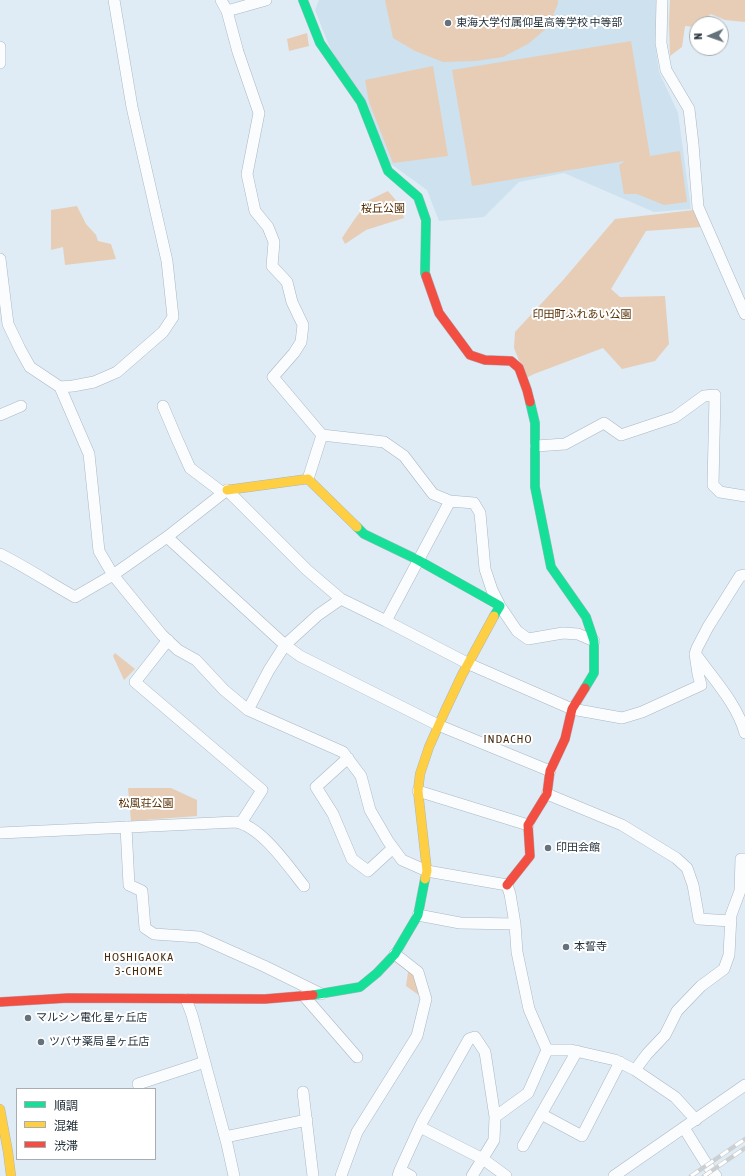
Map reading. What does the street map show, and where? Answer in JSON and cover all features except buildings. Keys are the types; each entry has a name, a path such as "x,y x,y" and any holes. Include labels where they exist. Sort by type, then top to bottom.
{"street":[{"path":"60,387 94,382 117,372 163,332 173,318 167,261 132,107 114,0"},
{"path":"221,0 227,11 238,52 258,112 247,174 255,211 268,227 274,242 272,266 287,282 292,302 303,324 301,342 294,353 273,377 322,435 384,442 404,456 433,494 450,500 474,503 480,513 485,569 492,590 500,606 517,631 528,639 563,633 578,634 594,641"},
{"path":"227,11 266,0"},
{"path":"303,0 320,43 361,102 388,170 418,197 426,220 424,273 439,313 470,355 485,360 511,361 519,368 535,423 535,487 551,567 586,617 594,641 594,672 572,709 565,739 550,771 547,794 528,825 530,856 507,885"},
{"path":"662,0 662,43 666,70 689,109 698,207 745,314"},
{"path":"0,47 0,63"},
{"path":"0,259 8,324 30,367 60,387 89,454 98,551 112,575 162,635 178,650 196,660 224,690 248,710 342,752 361,776 370,810 388,841 402,860 427,871 507,885"},
{"path":"536,446 565,444 604,423 621,435 675,417 704,396 715,395 713,485 720,492 745,496"},
{"path":"0,415 21,406"},
{"path":"163,406 176,440 190,468 225,492 307,570 341,600 386,621 469,664 572,709 622,718 642,712 701,685 695,654 697,648 708,627 740,576 745,575"},
{"path":"308,480 322,435"},
{"path":"0,554 19,563 76,597 112,575 167,537 225,492 308,480"},
{"path":"308,480 364,534 418,560 500,606"},
{"path":"386,621 450,500"},
{"path":"167,537 285,645 300,656 438,725 550,771"},
{"path":"248,710 269,670 285,645 318,615 341,600"},
{"path":"0,1002 68,998 265,999 321,994 360,987 377,974 395,954 418,915 427,871 418,791 420,771 438,725 500,606"},
{"path":"168,640 135,682 262,790 241,823"},
{"path":"695,654 740,708 745,733"},
{"path":"348,758 316,787 333,814 352,859 368,871 393,848"},
{"path":"418,791 528,825"},
{"path":"547,794 622,826 676,858 687,868 693,885 699,919 731,921"},
{"path":"0,833 236,822 241,823 268,842 304,886"},
{"path":"126,827 129,885 142,891 145,928 154,934 199,937 264,966 321,994"},
{"path":"635,1070 647,1054 665,1035 677,1012 701,986 724,969 729,955 731,915 740,890 740,860 745,859"},
{"path":"495,1117 528,1093 547,1050 529,1009 517,952 515,924 507,885"},
{"path":"418,915 460,923 515,924"},
{"path":"341,1176 357,1132 417,1036 426,999 418,972 395,954"},
{"path":"304,996 357,1057"},
{"path":"186,999 205,1062 234,1176"},
{"path":"411,1176 399,1173 420,1127 469,1039 476,1037 485,1052 495,1117 494,1140 472,1176"},
{"path":"547,1050 571,1050 620,1062 635,1070 675,1097 696,1120"},
{"path":"523,1146 577,1051"},
{"path":"138,1084 205,1062"},
{"path":"541,1114 582,1136 620,1062"},
{"path":"614,1176 745,1085"},
{"path":"303,1092 313,1176"},
{"path":"0,1109 11,1176"},
{"path":"225,1137 307,1120"},
{"path":"420,1127 483,1159 506,1176"},
{"path":"684,1128 707,1165 716,1176"}],"shaded area":[{"path":"319,0 656,0 655,44 659,72 678,113 691,209 654,212 564,173 519,182 484,217 439,221 427,190 391,164 330,48 315,10"}],"green space":[{"path":"385,0 558,0 558,4 548,27 528,44 503,57 476,61 443,62 415,51 393,38"},
{"path":"670,0 745,0 745,22 729,20 729,16 716,16 711,14 708,16 689,16 689,26 685,26 682,47 670,56"},
{"path":"307,33 309,46 289,51 287,39"},
{"path":"631,41 650,156 680,151 687,202 664,205 637,194 624,194 619,165 625,161 472,186 452,70"},
{"path":"433,66 448,156 393,163 369,102 365,80"},
{"name":"桜丘公園","path":"388,191 400,205 404,218 366,230 345,244 342,238 369,200"},
{"path":"77,206 86,224 96,235 98,241 111,244 116,259 65,265 63,247 51,250 51,210"},
{"name":"印田町ふれあい公園","path":"694,210 701,227 646,231 611,289 620,297 665,296 669,344 655,361 622,369 603,348 526,378 514,348 515,332 564,279 615,219"},
{"path":"115,653 135,669 124,680 113,656"},
{"name":"松風荘公園","path":"128,788 171,788 197,800 197,816 131,821"},
{"path":"397,959 417,974 420,996 406,986 408,972 395,962"}],"railway":[{"path":"691,1176 745,1139"},
{"path":"704,1176 745,1148"}],"traffic: fast":[{"path":"303,0 320,43 361,102 388,171 418,197 426,220 426,276"},
{"path":"530,402 535,423 535,487 551,567 586,617 594,641 594,673 585,688"},
{"path":"357,527 364,534 418,560 500,606 494,616"},
{"path":"313,995 360,987 377,973 395,954 418,915 425,879"}],"traffic: slow":[{"path":"227,490 308,479 357,527"},
{"path":"425,879 427,871 418,791 420,774 429,747 445,711 462,675 494,616"},
{"path":"0,1109 11,1176"}],"traffic: jam":[{"path":"426,276 439,313 470,355 485,360 511,361 519,368 530,402"},
{"path":"507,885 530,856 528,825 547,794 550,771 565,739 572,709 585,688"},
{"path":"0,1002 68,998 265,999 313,995"}],"place":[{"name":"東海大学付属仰星高等学校 中等部","path":"448,23"},
{"name":"印田会館","path":"548,848"},
{"name":"本誓寺","path":"566,947"},
{"name":"マルシン電化 星ヶ丘店","path":"28,1018"},
{"name":"ツバサ薬局 星ヶ丘店","path":"41,1042"}],"district":[{"name":"INDACHO","path":"508,739"},
{"name":"HOSHIGAOKA 3-CHOME","path":"139,964"}]}
